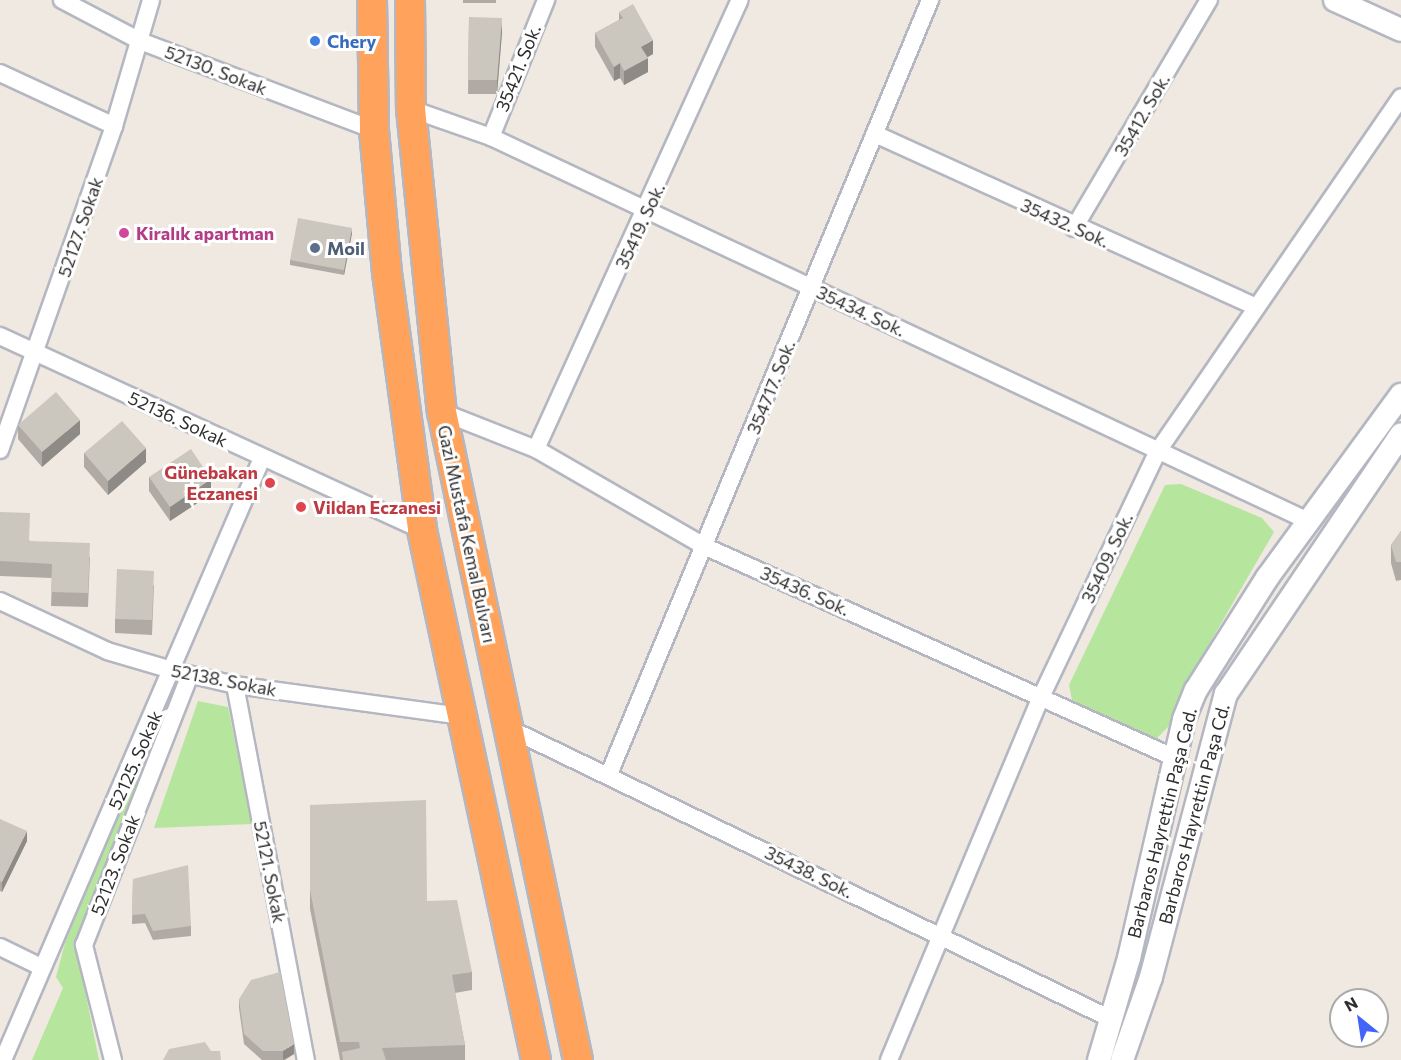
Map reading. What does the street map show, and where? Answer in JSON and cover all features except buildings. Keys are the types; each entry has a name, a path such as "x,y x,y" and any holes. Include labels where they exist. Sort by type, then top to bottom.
{"highway":[{"name":"Gazi Mustafa Kemal Bulvarı","path":"372,0 374,130 422,530 460,716 537,1060"},
{"name":"Gazi Mustafa Kemal Bulvarı","path":"410,0 411,109 442,412 506,727 578,1060"}],"street":[{"name":"52130. Sokak","path":"62,0 141,41 374,130"},
{"name":"52127. Sokak","path":"0,450 37,353 114,126 141,41 151,0"},
{"name":"35421. Sok.","path":"491,137 546,0"},
{"name":"35419. Sok.","path":"536,449 648,211 740,0"},
{"name":"354717. Sok.","path":"609,774 706,547 930,0"},
{"name":"35412. Sok.","path":"1074,228 1209,0"},
{"path":"1335,0 1401,30"},
{"path":"0,73 114,126"},
{"name":"35409. Sok.","path":"889,1060 1041,697 1158,451 1401,97"},
{"name":"35434. Sok.","path":"411,109 491,137 1308,521"},
{"name":"35432. Sok.","path":"875,134 1074,228 1257,307"},
{"name":"52136. Sokak","path":"0,336 422,530"},
{"name":"Barbaros Hayrettin Paşa Cad.","path":"1099,1060 1175,758 1196,690 1308,521 1401,394"},
{"name":"35436. Sok.","path":"442,412 536,449 706,547 1175,758"},
{"name":"Barbaros Hayrettin Paşa Cd.","path":"1122,1060 1151,977 1226,694 1401,435"},
{"name":"52125. Sokak","path":"3,1060 41,967 182,673 262,458"},
{"name":"52138. Sokak","path":"0,601 106,651 182,673 235,685 460,716"},
{"name":"52123. Sokak","path":"113,1060 84,945 182,673"},
{"name":"52121. Sokak","path":"235,685 306,1060"},
{"name":"35438. Sok.","path":"506,727 609,774 1111,1019"},
{"path":"0,947 41,967"}],"green space":[{"path":"1181,484 1262,518 1274,532 1198,663 1172,723 1154,741 1072,700 1069,685 1165,485"},
{"path":"198,701 228,707 252,824 154,828"},
{"path":"134,779 141,782 76,946 99,1060 32,1060 63,988 56,977 65,943"}],"place":[{"name":"Chery","path":"315,41"},
{"name":"Kiralık apartman","path":"124,233"},
{"name":"Moil","path":"315,248"},
{"name":"Günebakan Eczanesi","path":"270,483"},
{"name":"Vildan Eczanesi","path":"301,507"}]}
